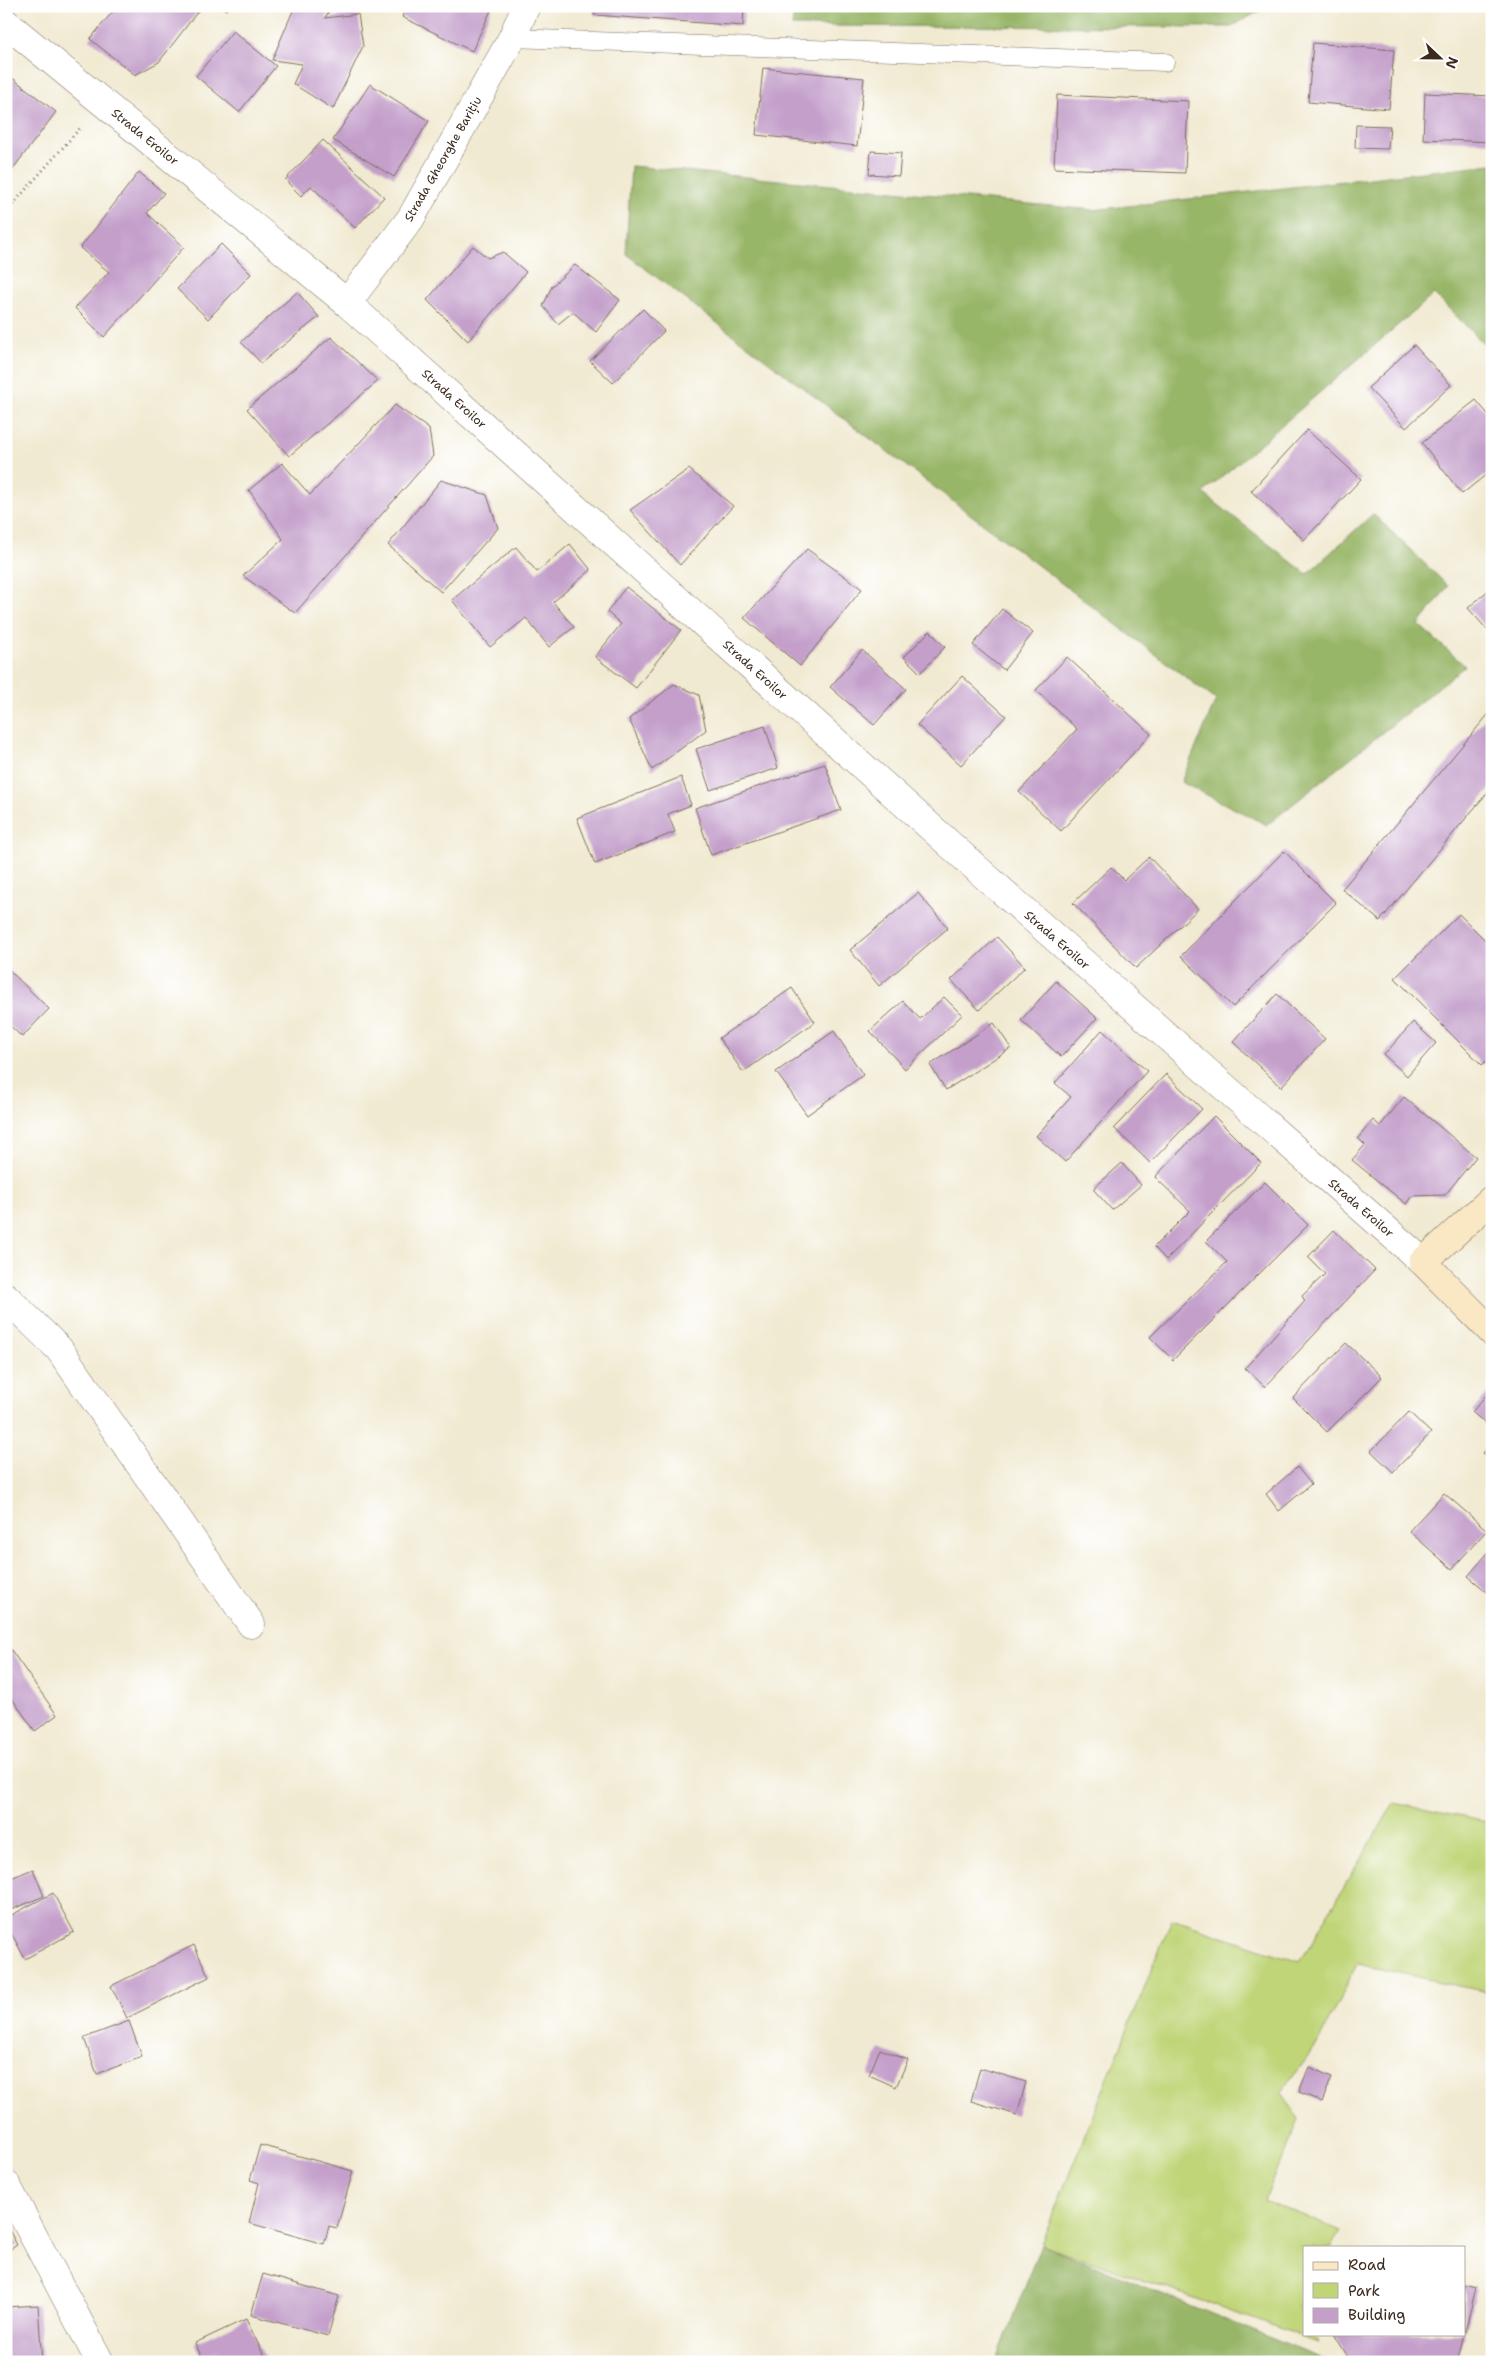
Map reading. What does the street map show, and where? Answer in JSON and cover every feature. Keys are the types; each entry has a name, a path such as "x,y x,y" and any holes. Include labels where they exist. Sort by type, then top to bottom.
{"street":[{"name":"Strada Gheorghe Barițiu","path":"347,303 411,218 512,38 526,6"},
{"name":"Strada Eroilor","path":"6,23 347,303 985,876 1423,1262 1492,1332"},
{"path":"1423,1262 1492,1199"},
{"path":"6,1297 59,1349 251,1624"},
{"path":"6,2184 100,2362"}],"lane":[{"path":"512,38 1165,62"}],"path":[{"path":"6,212 103,102"}],"green space":[{"path":"795,6 1268,6 1231,27 792,26"},
{"path":"1492,164 1492,352 1434,294 1203,493 1307,574 1373,514 1448,586 1419,625 1465,666 1267,825 1181,782 1216,700 626,254 631,166 1093,210"},
{"path":"1394,1803 1492,1823 1492,1993 1357,1964 1318,2043 1281,2093 1299,2119 1265,2199 1341,2232 1333,2246 1303,2246 1303,2297 1298,2306 1303,2315 1303,2336 1315,2336 1318,2342 1041,2244 1172,1919 1300,1962"},
{"path":"1041,2244 1329,2362 996,2362"}],"building":[{"path":"110,6 202,6 159,62 135,75 90,39 114,10"},
{"path":"217,6 229,6 227,10"},
{"path":"295,6 332,6 325,18 358,14 363,46 333,109 293,84 302,64 272,60"},
{"path":"406,6 493,6 472,51 402,17"},
{"path":"594,6 744,6 743,26 594,15"},
{"path":"233,31 276,66 239,112 196,76"},
{"path":"1313,43 1394,50 1389,109 1308,102"},
{"path":"763,68 864,78 857,146 756,135"},
{"path":"6,73 56,112 9,174 6,172"},
{"path":"370,84 429,121 394,177 333,140"},
{"path":"1425,93 1492,96 1492,142 1423,139"},
{"path":"1057,95 1188,101 1185,173 1054,168"},
{"path":"1356,125 1390,126 1388,149 1355,148"},
{"path":"323,140 384,197 355,228 311,186 301,196 285,180"},
{"path":"871,151 901,153 899,176 869,174"},
{"path":"139,172 164,193 147,213 184,247 104,337 75,308 109,272 80,248"},
{"path":"221,244 251,274 208,319 177,289"},
{"path":"473,246 488,258 503,252 526,272 468,341 427,300"},
{"path":"575,265 620,300 596,332 573,312 558,324 543,306 552,286"},
{"path":"297,292 319,317 261,363 241,342"},
{"path":"643,309 664,331 613,383 590,361"},
{"path":"331,337 378,381 289,456 247,409"},
{"path":"1414,345 1451,385 1406,428 1368,388"},
{"path":"1476,400 1492,419 1492,470 1462,494 1422,443"},
{"path":"395,405 429,429 433,456 295,613 243,576 283,539 249,490 282,463 310,495"},
{"path":"1307,430 1361,479 1304,540 1251,491"},
{"path":"689,469 733,506 680,565 630,510"},
{"path":"441,480 487,495 498,528 441,592 388,545"},
{"path":"570,544 591,570 553,602 574,627 549,647 526,618 490,647 452,600 516,547 537,572"},
{"path":"807,549 862,589 800,666 744,618"},
{"path":"626,587 681,630 636,688 595,657 621,624 607,612"},
{"path":"1492,587 1492,632 1490,633 1468,608"},
{"path":"1002,609 1033,633 1004,670 973,645"},
{"path":"930,631 945,647 920,673 904,657"},
{"path":"862,650 906,689 874,725 830,687"},
{"path":"1067,657 1151,734 1061,831 1019,792 1077,729 1036,690"},
{"path":"962,676 1006,716 961,765 917,725"},
{"path":"674,684 699,695 706,730 652,770 629,719"},
{"path":"1492,710 1492,787 1380,921 1342,889"},
{"path":"765,726 778,768 710,790 696,749"},
{"path":"825,764 841,810 711,855 695,808"},
{"path":"681,777 691,805 668,814 675,832 595,864 577,818"},
{"path":"1284,851 1336,903 1233,1007 1181,956"},
{"path":"1149,857 1198,909 1136,968 1073,903 1111,867 1124,880"},
{"path":"918,893 948,928 879,986 850,950"},
{"path":"1459,914 1492,947 1492,1055 1482,1065 1395,978"},
{"path":"997,937 1025,967 979,1010 951,980"},
{"path":"6,967 49,1009 22,1037 6,1022"},
{"path":"1056,981 1097,1018 1061,1057 1021,1020"},
{"path":"792,988 815,1022 743,1072 719,1038"},
{"path":"1277,994 1325,1039 1281,1087 1233,1042"},
{"path":"944,997 962,1015 905,1069 870,1031 903,1001 920,1019"},
{"path":"1413,1022 1436,1043 1407,1076 1384,1055"},
{"path":"994,1023 1011,1048 946,1090 930,1065"},
{"path":"1102,1030 1147,1071 1065,1162 1036,1136 1071,1097 1055,1083"},
{"path":"834,1031 863,1075 807,1115 776,1072"},
{"path":"1166,1074 1202,1109 1150,1163 1114,1128"},
{"path":"1404,1097 1476,1157 1445,1195 1412,1196 1406,1204 1352,1160 1365,1145 1358,1138 1373,1120 1380,1126"},
{"path":"1214,1116 1261,1163 1166,1260 1154,1247 1190,1211 1155,1177"},
{"path":"1122,1163 1141,1185 1112,1210 1093,1189"},
{"path":"1265,1182 1308,1225 1173,1360 1150,1337 1227,1262 1206,1241"},
{"path":"1334,1230 1375,1270 1265,1387 1245,1368 1305,1301 1302,1296 1325,1274 1308,1257"},
{"path":"1346,1343 1382,1377 1327,1432 1293,1398"},
{"path":"1492,1388 1492,1429 1472,1412"},
{"path":"1409,1412 1431,1433 1393,1472 1371,1451"},
{"path":"1492,1442 1492,1461 1482,1453"},
{"path":"1297,1467 1311,1484 1279,1511 1266,1494"},
{"path":"1444,1493 1487,1530 1452,1569 1409,1531"},
{"path":"1492,1548 1492,1596 1468,1576"},
{"path":"6,1643 57,1715 35,1731 6,1690"},
{"path":"33,1869 44,1896 6,1912 6,1880"},
{"path":"53,1893 74,1932 25,1959 6,1923 6,1918"},
{"path":"194,1945 209,1977 127,2018 111,1986"},
{"path":"129,2021 142,2057 97,2074 84,2038"},
{"path":"880,2049 908,2060 896,2087 869,2075"},
{"path":"1309,2067 1332,2077 1322,2102 1299,2092"},
{"path":"980,2068 1026,2082 1017,2115 971,2101"},
{"path":"260,2145 353,2171 337,2228 329,2226 324,2244 249,2223 259,2183 250,2180"},
{"path":"6,2224 17,2245 6,2252"},
{"path":"263,2274 339,2296 328,2336 251,2315"},
{"path":"1466,2286 1476,2288 1466,2328"},
{"path":"38,2305 42,2362 6,2362 6,2307"},
{"path":"246,2319 267,2362 204,2362 195,2343"},
{"path":"1335,2336 1464,2336 1457,2362 1351,2362"}]}
